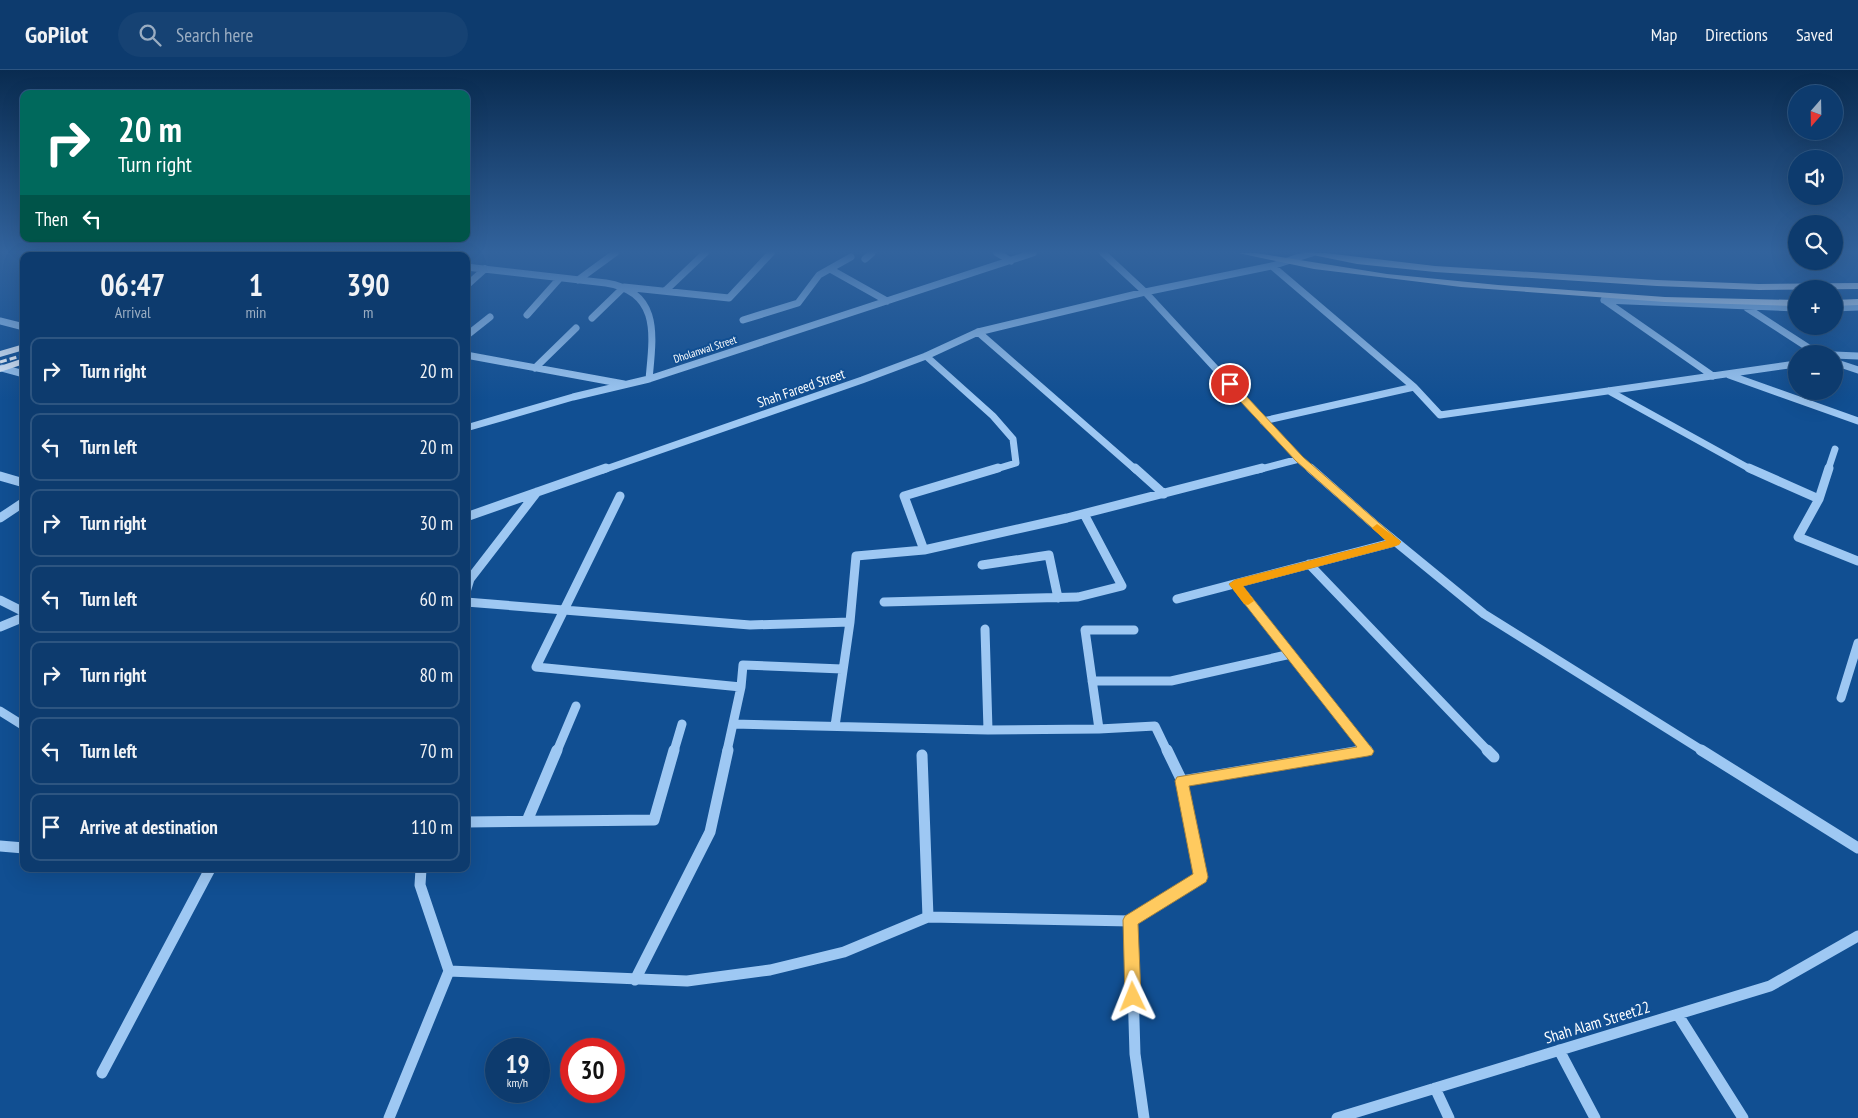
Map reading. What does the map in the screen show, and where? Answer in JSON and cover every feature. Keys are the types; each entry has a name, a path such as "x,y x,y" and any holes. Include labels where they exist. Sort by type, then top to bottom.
{"main road":[{"path":"1680,302 1743,305 1788,303"},
{"path":"1843,303 1858,302"},
{"path":"0,354 20,348"},
{"path":"1,368 20,362"}],"street":[{"path":"527,315 539,302"},
{"path":"592,318 609,302"},
{"path":"642,302 648,312 653,329 648,379"},
{"path":"743,320 799,302"},
{"name":"Dholanwal Street","path":"470,427 648,379 884,302"},
{"name":"Shah Fareed Street","path":"470,516 853,384 926,356 978,332 1104,302"},
{"path":"1154,302 1299,459 1395,542 1484,614 1858,848"},
{"path":"1314,302 1414,386 1440,415 1788,365"},
{"path":"1607,302 1713,376"},
{"path":"1743,305 1788,308"},
{"path":"1743,305 1804,345"},
{"path":"1843,308 1858,307"},
{"path":"470,333 490,317"},
{"path":"0,321 20,326"},
{"path":"535,368 576,328"},
{"path":"978,332 1164,494"},
{"path":"1843,355 1858,356"},
{"path":"470,356 626,384"},
{"path":"924,550 904,496 1016,463 1013,439 993,416 926,356"},
{"path":"1843,365 1858,370"},
{"path":"1,368 20,373"},
{"path":"1726,374 1858,421"},
{"path":"1263,421 1414,386"},
{"path":"1609,391 1748,468 1819,499"},
{"path":"1835,448 1819,499 1798,537 1858,561"},
{"path":"835,726 850,622 856,556 924,550 1084,514 1299,459"},
{"path":"0,476 20,482"},
{"path":"470,576 537,492"},
{"path":"620,496 536,667 741,687"},
{"path":"0,518 20,505"},
{"path":"884,602 1078,597 1122,586 1084,514"},
{"path":"1177,599 1395,542"},
{"path":"982,565 1049,555 1058,598"},
{"path":"1309,564 1494,757"},
{"path":"1182,781 1368,751 1235,584"},
{"path":"0,600 20,610"},
{"path":"470,602 750,624 850,622"},
{"path":"0,627 20,619"},
{"path":"985,628 988,730"},
{"path":"1099,729 1085,630 1134,630"},
{"path":"1841,698 1858,643"},
{"path":"1092,681 1171,681 1290,654"},
{"path":"635,980 710,832 741,687 743,665 842,669"},
{"path":"528,821 576,706"},
{"path":"0,711 20,724"},
{"path":"470,822 654,820 682,724"},
{"path":"448,971 687,981 770,970 844,952 928,917 1131,920 1201,877 1182,781 1155,726 1099,729 988,730 733,724"},
{"path":"922,755 928,917"},
{"path":"0,846 20,848"},
{"path":"102,1073 208,872"},
{"path":"389,1118 448,971 420,885 421,872"},
{"path":"1131,920 1135,1054 1144,1118"},
{"name":"Shah Alam Street22","path":"1344,1117 1770,986 1858,936"},
{"path":"1678,1015 1743,1118"},
{"path":"1558,1050 1595,1118"},
{"path":"1435,1088 1449,1118"}],"railway":[{"path":"0,362 20,356"}],"slow traffic":[{"path":"1248,601 1235,584 1395,542 1377,528"}],"route":[{"path":"1133,997 1131,920 1201,877 1182,781 1368,751 1235,584 1395,542 1299,459 1230,384"}]}
